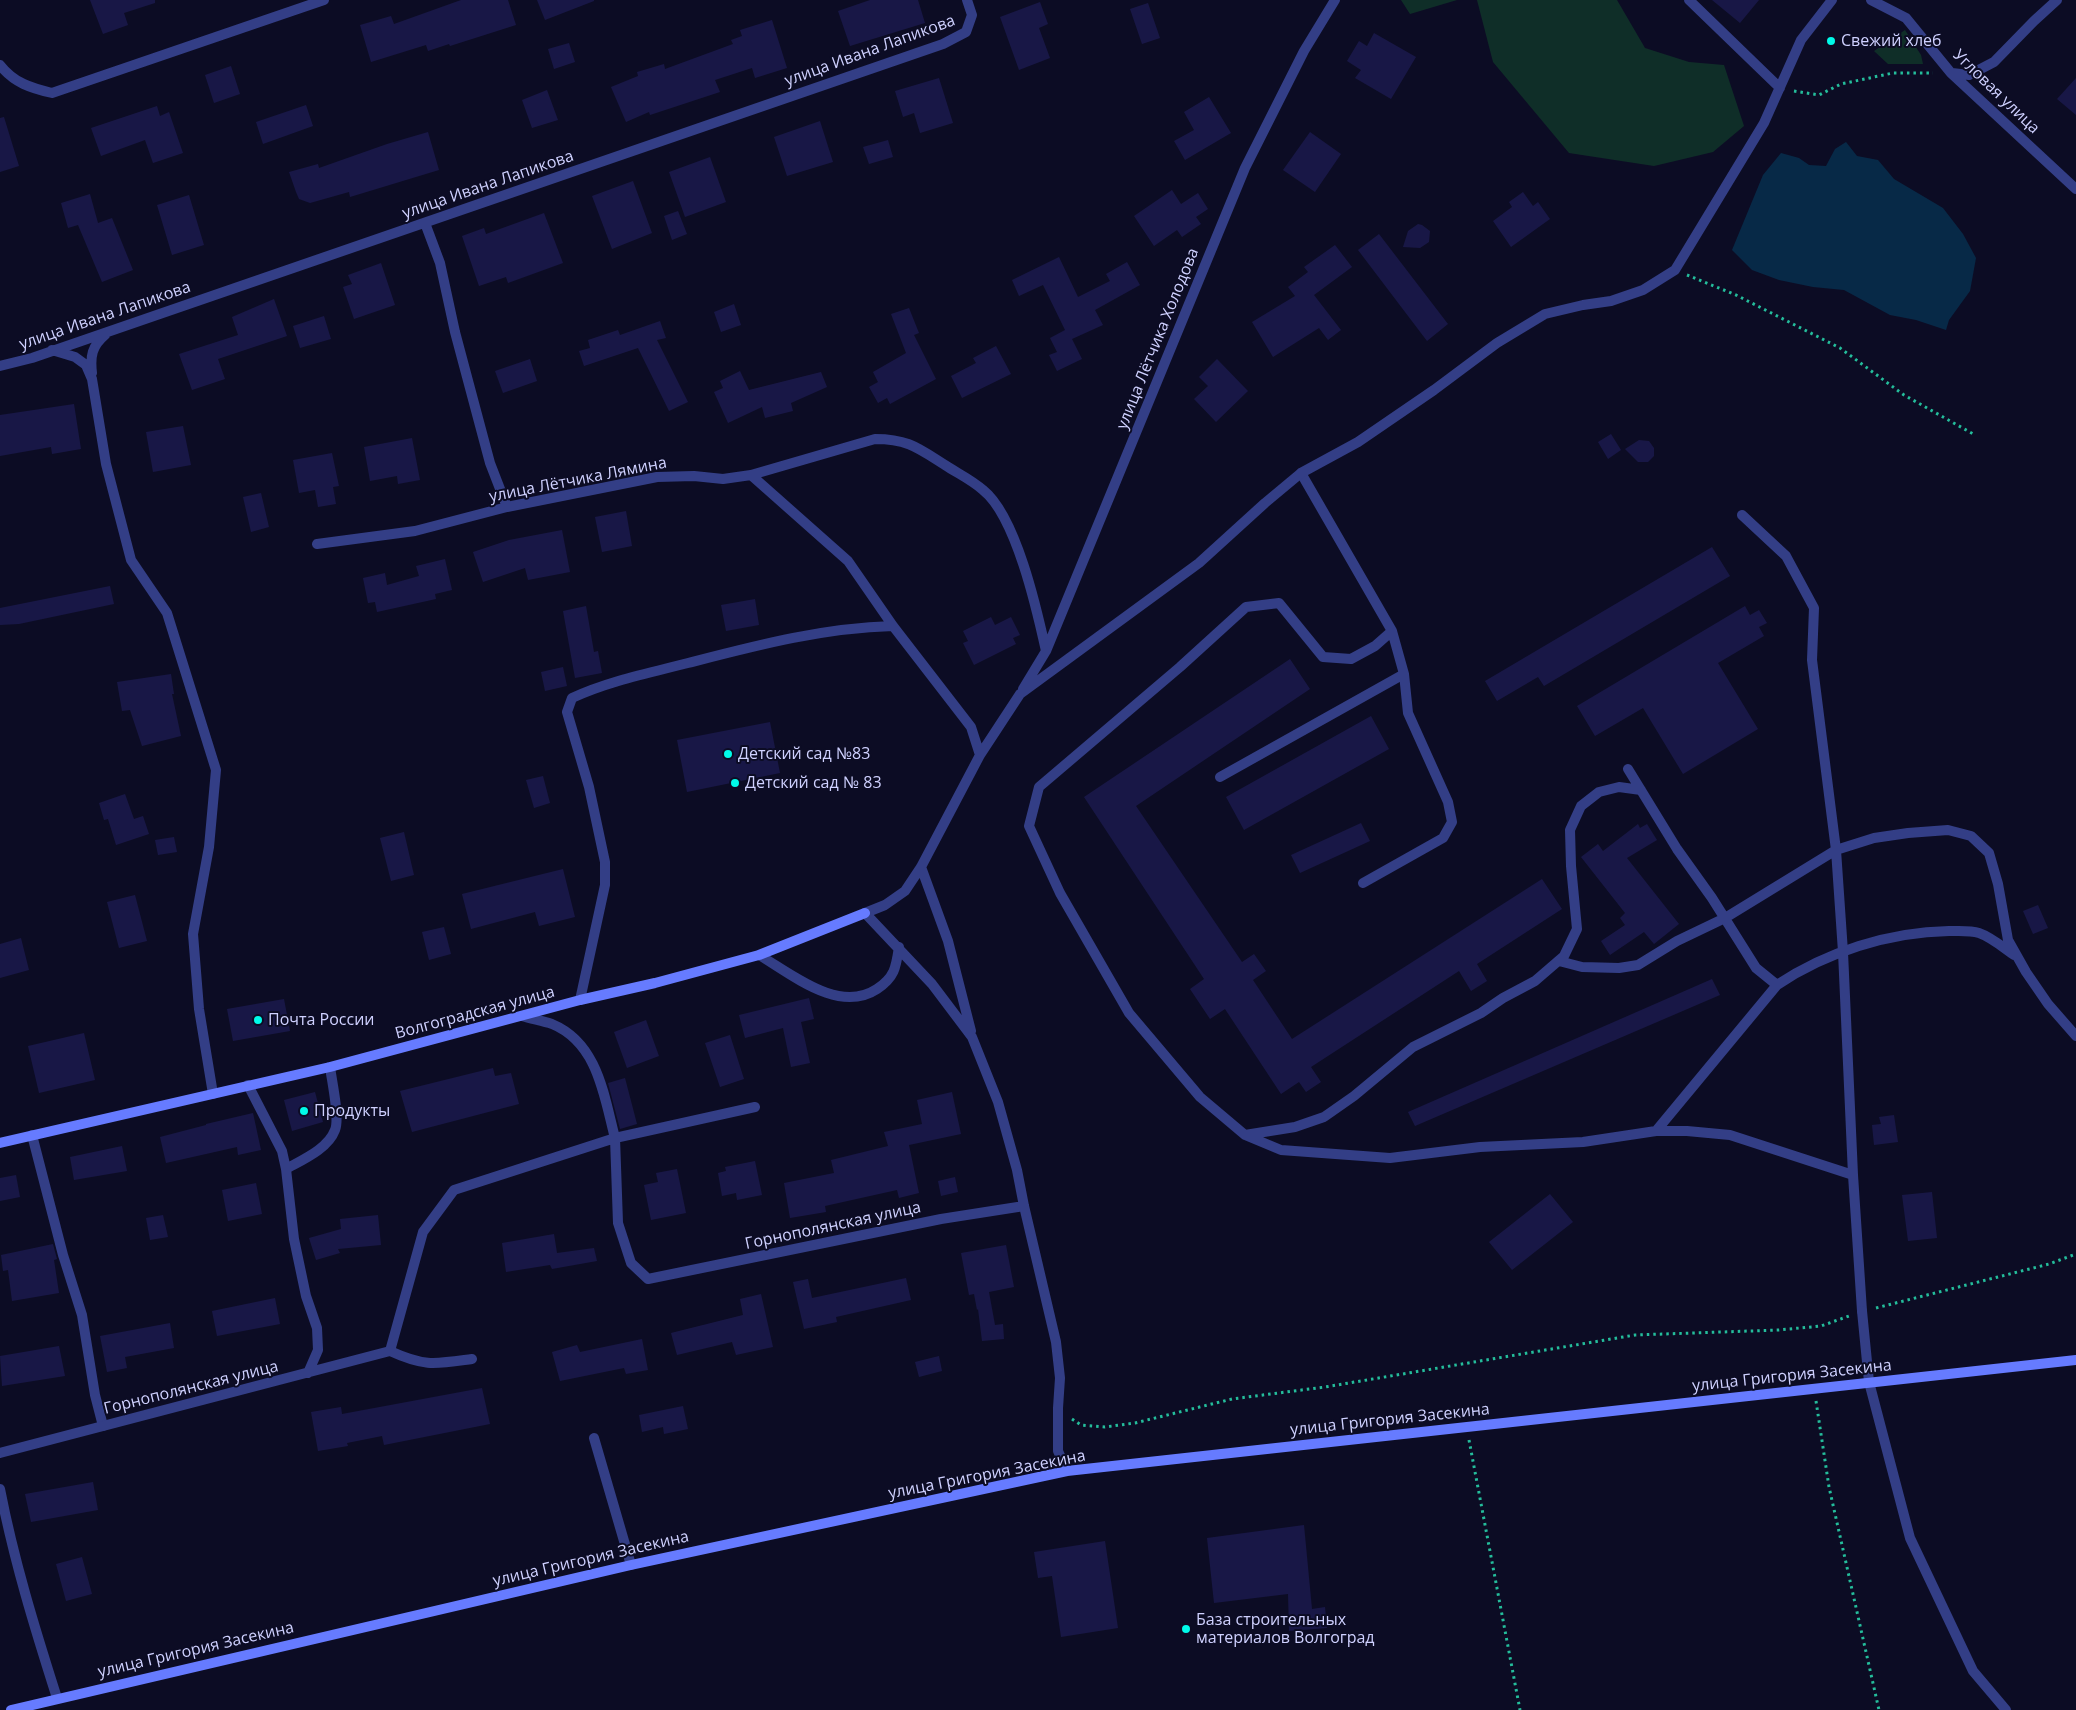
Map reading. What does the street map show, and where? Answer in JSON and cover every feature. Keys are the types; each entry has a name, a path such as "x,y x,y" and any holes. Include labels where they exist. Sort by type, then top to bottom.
{"main road":[{"name":"Волгоградская улица","path":"0,1143 330,1068 580,1000 655,983 759,955 865,913"},
{"name":"улица Григория Засекина","path":"11,1710 631,1565 1067,1472 2076,1360"}],"street":[{"path":"0,65 15,81 31,88 52,93 324,0"},
{"name":"улица Ивана Лапикова","path":"0,366 32,358 425,223 509,192 943,44 966,32 972,14 967,0"},
{"name":"улица Лётчика Холодова","path":"865,913 885,905 905,891 921,867 980,755 1046,651 1245,168 1304,51 1335,0"},
{"path":"1688,0 1780,88"},
{"path":"1020,694 1198,563 1265,503 1301,474 1358,442 1434,390 1497,343 1545,314 1611,301 1643,290 1675,270 1764,123 1801,40 1832,0"},
{"name":"Угловая улица","path":"1871,0 1906,18 1951,73 2076,189"},
{"path":"1951,73 1969,75 1994,62 2034,20 2057,0"},
{"path":"425,223 440,263 455,332 490,463 507,507"},
{"path":"112,330 96,343 92,352 92,379 106,464 131,560 167,613 216,770 209,847 193,934 199,1009 213,1094"},
{"path":"52,350 75,357 86,365 92,379"},
{"name":"улица Лётчика Лямина","path":"317,544 415,531 507,507 658,477 694,476 723,478 751,475 875,438 896,439 918,447 984,490 1006,519 1033,593 1046,651"},
{"path":"1301,474 1392,631 1404,674 1408,713 1448,802 1452,822 1443,838 1363,883"},
{"path":"751,475 848,561 893,626 971,727 980,755"},
{"path":"1742,515 1786,556 1814,608 1812,660 1836,850 1843,952 1853,1175 1862,1311 1869,1382 1910,1538 1973,1671 2006,1710"},
{"path":"1392,631 1375,646 1351,659 1323,657 1279,603 1246,607 1180,667 1038,787 1029,826 1060,893 1128,1012 1200,1097 1245,1135 1281,1150 1390,1158 1480,1147 1583,1142 1656,1131 1730,1136 1853,1175"},
{"path":"580,1000 605,885 605,862 589,787 567,712 572,698 591,689 635,676 767,643 830,630 893,626"},
{"path":"1220,777 1404,674"},
{"path":"1628,769 1676,849 1725,918 1756,968 1777,985"},
{"path":"1245,1135 1295,1127 1324,1117 1354,1096 1413,1047 1481,1013 1503,998 1535,981 1564,956 1577,930 1571,866 1570,830 1581,806 1599,792 1613,788 1641,790"},
{"path":"1559,960 1582,968 1619,968 1638,965 1677,941 1725,918 1836,850 1874,838 1948,830 1971,836 1989,853 1998,884 2008,940 2048,1004 2076,1036"},
{"path":"921,867 948,941 972,1037 998,1102 1017,1170 1056,1342 1060,1378 1058,1451 1067,1472"},
{"path":"865,913 932,984 972,1037"},
{"path":"1656,1131 1777,985 1800,969 1843,952 1893,937 1931,931 1979,933 2017,957"},
{"path":"759,955 827,994 847,998 869,994 888,982 896,968 899,947"},
{"path":"522,1016 553,1025 582,1044 598,1073 615,1138"},
{"path":"286,1169 313,1154 335,1130 335,1106 330,1068"},
{"path":"248,1086 282,1151 286,1169 294,1239 306,1296 317,1328 318,1350 308,1373"},
{"path":"472,1359 431,1364 412,1361 390,1351 423,1232 454,1190 615,1138 755,1107"},
{"path":"32,1135 63,1255 82,1315 102,1426"},
{"name":"Горнополянская улица","path":"615,1138 618,1223 631,1263 648,1279 941,1219 1024,1206"},
{"name":"Горнополянская улица","path":"0,1452 390,1351"},
{"path":"594,1438 631,1565"},
{"path":"0,1489 9,1537 57,1698"}],"path":[{"path":"1780,88 1819,95 1841,84 1893,73 1951,73"},
{"path":"1675,270 1736,295 1840,348 1904,396 1975,435"},
{"path":"1058,1408 1081,1425 1105,1427 1135,1424 1232,1400 1635,1335 1780,1330 1820,1326 1862,1311 2049,1264 2076,1254"},
{"path":"1814,1388 1830,1487 1879,1710"},
{"path":"1467,1427 1520,1710"}],"green space":[{"path":"1401,0 1457,0 1410,14"},
{"path":"1477,0 1617,0 1645,48 1689,62 1724,65 1744,126 1713,152 1654,166 1569,153 1493,62"},
{"path":"1905,30 1921,55 1923,64 1888,64 1874,51"}],"water":[{"path":"1846,142 1857,156 1878,160 1894,179 1943,208 1963,234 1976,258 1970,291 1949,320 1946,330 1916,320 1890,315 1844,290 1813,287 1779,280 1752,270 1732,250 1763,175 1781,153 1799,158 1809,165 1826,166 1835,149"}],"building":[{"path":"90,0 155,0 155,3 124,13 128,25 103,34"},
{"path":"461,0 508,0 516,25 450,46 449,44 428,51 426,45 371,62 360,25 391,16 394,24"},
{"path":"537,0 594,0 594,1 545,20"},
{"path":"870,0 918,0 925,23 850,46 838,11"},
{"path":"1712,0 1759,0 1740,23"},
{"path":"1040,2 1048,24 1039,28 1050,58 1019,70 1000,17"},
{"path":"1148,3 1160,38 1142,44 1130,9"},
{"path":"772,20 787,68 755,78 752,68 715,80 720,92 650,115 649,112 626,122 611,87 638,76 637,72 664,64 665,69 733,44 731,40 742,36 740,30"},
{"path":"1374,33 1416,57 1391,99 1355,78 1361,70 1347,61 1359,41 1367,46"},
{"path":"569,43 575,62 554,69 548,49"},
{"path":"231,66 240,94 214,103 205,75"},
{"path":"939,78 953,123 920,133 914,113 903,117 895,91"},
{"path":"2076,78 2076,115 2057,99"},
{"path":"547,90 558,120 532,128 522,100"},
{"path":"1209,97 1231,133 1185,160 1174,141 1194,130 1184,112"},
{"path":"306,105 313,126 263,144 256,122"},
{"path":"157,106 160,116 169,112 183,153 153,163 145,140 101,156 91,128"},
{"path":"4,117 19,166 0,172 0,118"},
{"path":"820,121 833,162 787,176 774,137"},
{"path":"428,132 439,170 350,197 349,192 310,203 299,199 289,172 318,164 319,168"},
{"path":"1310,132 1341,154 1315,192 1283,170"},
{"path":"888,140 893,157 869,164 863,147"},
{"path":"710,157 726,202 685,217 669,172"},
{"path":"633,181 652,233 612,249 592,196"},
{"path":"1172,190 1181,204 1198,193 1208,209 1196,217 1201,224 1182,237 1177,230 1154,246 1134,216"},
{"path":"1523,192 1533,206 1538,202 1550,219 1511,247 1493,221 1512,207 1509,202"},
{"path":"90,194 98,223 112,218 133,270 102,282 78,225 68,228 61,203"},
{"path":"189,195 204,245 172,255 157,205"},
{"path":"678,211 687,234 672,240 664,216"},
{"path":"544,213 563,263 508,283 506,277 479,286 462,236 484,228 486,234"},
{"path":"1418,224 1430,231 1429,242 1420,248 1403,247 1408,231"},
{"path":"1379,234 1448,324 1427,341 1358,250"},
{"path":"1335,245 1352,267 1314,295 1341,330 1328,340 1319,328 1273,357 1252,322 1295,296 1288,287 1308,272 1304,267"},
{"path":"1059,257 1078,297 1110,281 1106,274 1127,262 1140,285 1095,310 1103,325 1072,339 1082,359 1057,371 1049,355 1057,352 1050,338 1065,330 1043,285 1019,296 1012,280"},
{"path":"381,263 395,305 354,319 343,287 352,284 348,275"},
{"path":"274,299 287,336 218,359 225,379 192,390 179,354 238,335 232,317"},
{"path":"734,304 741,325 721,332 714,312"},
{"path":"909,308 919,333 914,335 936,379 890,404 887,398 878,403 869,387 878,382 873,372 906,353 891,314"},
{"path":"324,316 331,339 300,348 293,326"},
{"path":"660,321 666,338 657,340 688,402 669,411 638,348 584,366 579,351 590,348 588,340 618,330 620,335"},
{"path":"996,346 1011,374 962,398 951,376 976,363 973,358"},
{"path":"530,359 537,381 503,393 495,371"},
{"path":"1217,359 1248,391 1216,422 1194,399 1208,386 1199,377"},
{"path":"740,371 749,390 821,372 827,387 791,403 793,411 765,418 762,407 728,423 714,392 723,388 720,381"},
{"path":"74,404 81,449 52,454 51,447 0,456 0,415"},
{"path":"183,426 191,465 153,472 146,432"},
{"path":"1611,434 1621,450 1608,459 1598,442"},
{"path":"412,438 420,480 398,484 397,476 370,481 364,447"},
{"path":"1639,440 1649,441 1654,448 1654,456 1648,462 1638,462 1625,449"},
{"path":"332,453 339,486 333,487 336,504 318,507 315,490 299,493 293,460"},
{"path":"261,493 269,527 251,532 243,497"},
{"path":"626,511 632,546 602,552 595,517"},
{"path":"562,530 570,572 528,580 525,568 483,582 473,552 509,540"},
{"path":"1712,547 1730,576 1544,686 1538,677 1497,701 1485,681"},
{"path":"445,559 452,590 435,594 436,599 377,612 375,602 368,603 363,578 385,573 387,585 419,576 416,566"},
{"path":"110,586 114,604 19,624 0,625 0,608"},
{"path":"755,599 759,625 726,631 721,605"},
{"path":"586,606 594,652 598,651 602,673 575,678 563,611"},
{"path":"1745,606 1750,615 1759,610 1767,623 1759,627 1764,636 1718,663 1758,729 1683,774 1643,708 1595,736 1577,706"},
{"path":"991,617 995,625 1011,617 1020,635 1013,638 1016,644 974,665 963,643 968,641 963,631"},
{"path":"1290,659 1310,689 1136,806 1242,962 1254,954 1266,971 1253,980 1292,1039 1542,879 1562,909 1477,964 1487,981 1471,991 1459,971 1311,1067 1321,1082 1306,1092 1299,1082 1281,1094 1225,1009 1210,1019 1190,989 1204,979 1084,797"},
{"path":"563,667 567,686 545,691 541,672"},
{"path":"171,674 174,694 172,694 181,736 142,746 130,710 122,711 117,682"},
{"path":"1371,716 1389,749 1244,830 1226,797"},
{"name":"Детский сад №83","path":"770,722 780,773 687,792 677,740"},
{"path":"543,776 550,803 534,808 526,780"},
{"path":"125,794 134,819 143,816 149,834 116,845 108,819 104,820 99,803"},
{"path":"1361,823 1370,841 1300,873 1291,855"},
{"path":"1638,824 1640,828 1647,824 1657,840 1627,858 1679,924 1654,944 1644,932 1610,955 1601,941 1625,925 1620,918 1625,913 1581,857 1598,844 1603,851"},
{"path":"404,832 414,875 391,881 380,838"},
{"path":"174,837 177,852 158,855 155,840"},
{"path":"563,869 575,917 539,926 535,912 471,929 462,894"},
{"path":"135,895 147,941 119,948 107,902"},
{"path":"2038,905 2048,928 2033,934 2023,911"},
{"path":"444,927 451,954 429,960 422,932"},
{"path":"21,938 29,970 0,978 0,944"},
{"path":"1712,979 1720,995 1415,1126 1408,1112"},
{"path":"809,998 814,1019 801,1022 810,1063 791,1067 783,1028 745,1038 739,1015"},
{"name":"Почта России","path":"284,999 290,1031 233,1041 227,1009"},
{"path":"646,1020 659,1056 627,1068 614,1032"},
{"path":"84,1033 95,1080 39,1093 28,1046"},
{"path":"730,1035 744,1079 720,1087 705,1043"},
{"path":"493,1068 495,1076 511,1073 519,1104 412,1132 400,1091"},
{"path":"625,1078 637,1124 620,1129 608,1083"},
{"name":"Продукты","path":"315,1092 323,1122 292,1131 284,1100"},
{"path":"952,1092 961,1134 909,1145 919,1193 899,1198 897,1190 825,1206 826,1212 790,1218 784,1183 834,1173 831,1160 888,1146 884,1132 922,1124 917,1100"},
{"path":"253,1113 261,1150 238,1155 237,1147 166,1163 160,1137"},
{"path":"1894,1115 1898,1142 1874,1145 1872,1125 1881,1124 1879,1117"},
{"path":"122,1146 127,1171 74,1180 70,1157"},
{"path":"755,1161 762,1195 737,1200 736,1193 722,1196 718,1173 726,1171 725,1167"},
{"path":"677,1169 686,1213 651,1220 644,1185 658,1182 656,1173"},
{"path":"16,1175 20,1197 0,1201 0,1178"},
{"path":"955,1177 958,1192 941,1196 938,1181"},
{"path":"256,1183 262,1214 228,1221 222,1190"},
{"path":"1932,1192 1937,1238 1908,1241 1902,1195"},
{"path":"1550,1194 1573,1222 1512,1270 1489,1242"},
{"path":"163,1215 168,1237 150,1240 146,1218"},
{"path":"378,1215 381,1245 338,1249 340,1253 316,1260 309,1238 341,1229 340,1219"},
{"path":"554,1234 557,1253 594,1248 597,1261 552,1269 550,1265 506,1272 502,1243"},
{"path":"53,1244 57,1259 54,1260 59,1293 12,1301 8,1270 3,1271 1,1255"},
{"path":"1006,1245 1014,1287 989,1292 995,1325 1003,1324 1004,1339 982,1341 978,1309 974,1294 969,1295 961,1253"},
{"path":"906,1278 911,1300 836,1317 837,1322 804,1329 793,1282 808,1279 812,1298"},
{"path":"761,1294 773,1347 736,1355 732,1342 677,1355 671,1333 743,1315 740,1299"},
{"path":"275,1298 280,1324 217,1336 212,1311"},
{"path":"170,1323 174,1348 125,1357 127,1368 107,1372 100,1336"},
{"path":"642,1339 648,1370 626,1374 624,1368 560,1381 552,1352 577,1345 580,1352"},
{"path":"59,1346 65,1376 2,1386 0,1356"},
{"path":"939,1356 942,1371 919,1377 915,1362"},
{"path":"482,1388 490,1424 384,1445 382,1436 347,1443 348,1446 318,1451 311,1412 341,1407 342,1414"},
{"path":"683,1406 688,1429 664,1434 663,1427 642,1432 639,1415"},
{"path":"93,1482 98,1510 31,1522 25,1494"},
{"path":"1304,1525 1312,1609 1325,1607 1327,1628 1289,1631 1288,1594 1214,1603 1207,1538"},
{"path":"1105,1541 1118,1628 1061,1637 1052,1576 1038,1578 1034,1552"},
{"path":"82,1557 92,1594 66,1601 56,1564"}],"place":[{"name":"Свежий хлеб","path":"1831,41"},
{"name":"Детский сад №83","path":"728,754"},
{"name":"Детский сад № 83","path":"735,783"},
{"name":"Почта России","path":"258,1020"},
{"name":"Продукты","path":"304,1111"},
{"name":"База строительных материалов Волгоград","path":"1186,1629"}]}
